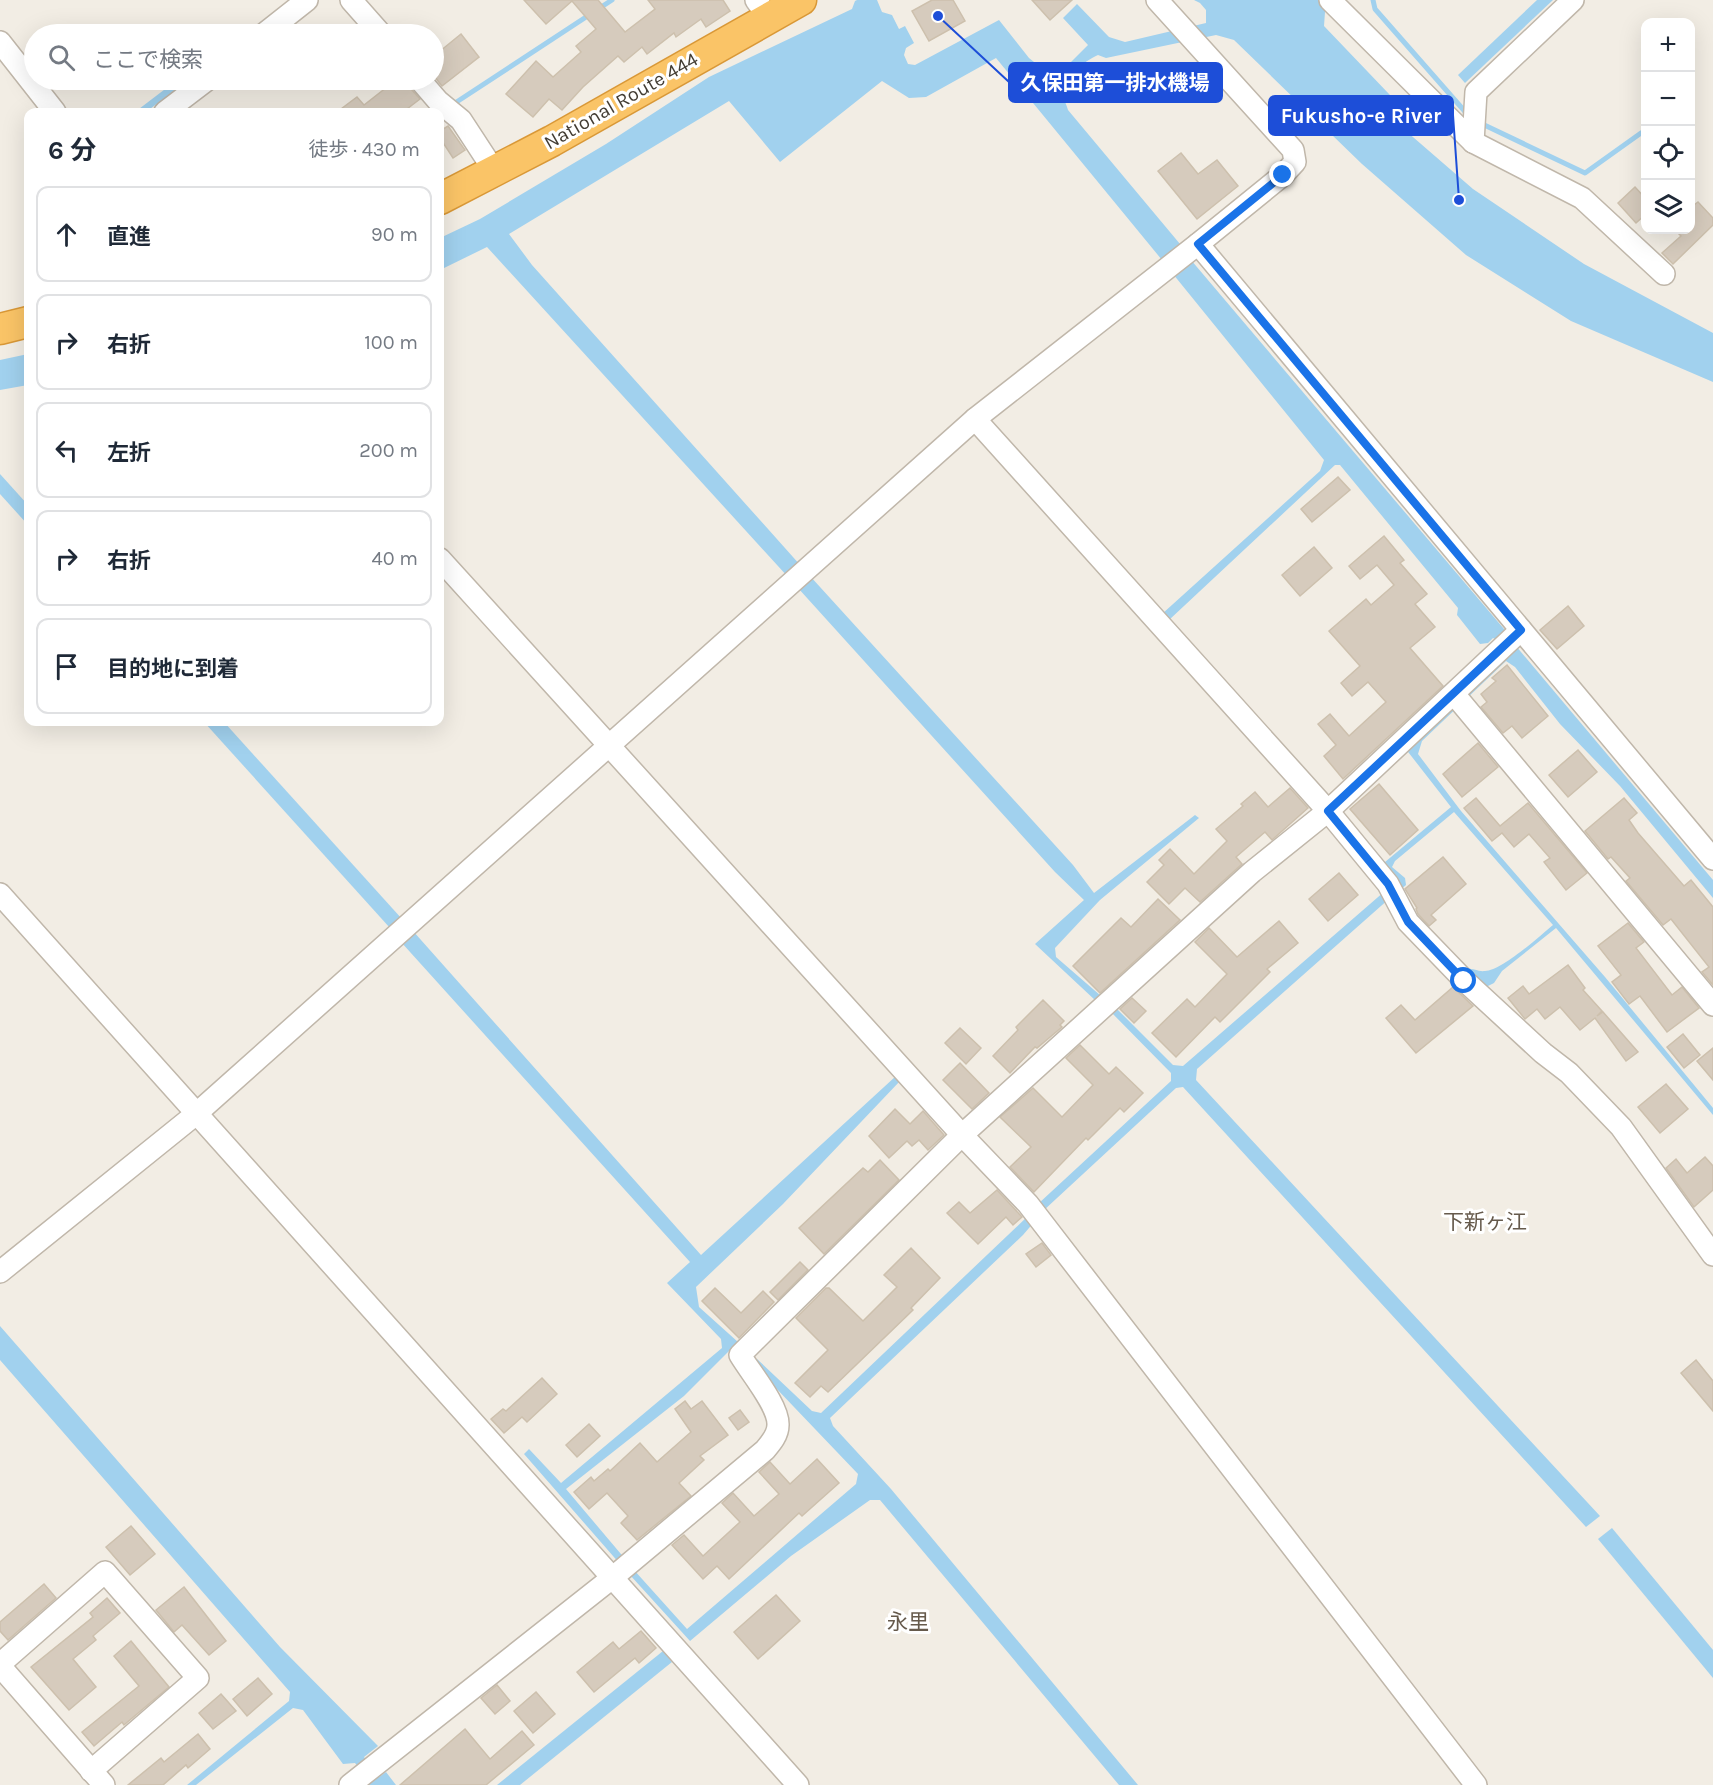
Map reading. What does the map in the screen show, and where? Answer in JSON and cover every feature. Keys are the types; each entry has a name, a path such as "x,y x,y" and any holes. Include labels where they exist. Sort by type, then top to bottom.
{"highway":[{"name":"National Route 444","path":"444,197 495,172 762,9 801,0"},
{"path":"0,329 24,323"}],"street":[{"path":"277,24 307,0"},
{"path":"351,0 372,24"},
{"path":"0,1272 196,1114 975,419 1198,244 1283,175 1295,162 1293,150 1157,0"},
{"path":"1473,142 1476,92 1573,0"},
{"path":"1333,3 1473,142 1581,198 1664,274"},
{"path":"0,42 24,73"},
{"path":"38,90 52,108"},
{"path":"170,108 194,90"},
{"path":"429,90 461,120 495,172"},
{"path":"1198,244 1713,859"},
{"path":"975,419 1328,811 1388,884 1408,922 1464,981 1543,1053 1569,1073 1620,1127 1713,1255"},
{"path":"444,564 962,1135 1028,1203 1476,1785"},
{"path":"362,1776 612,1578 765,1450 774,1440 778,1426 774,1408 740,1355 962,1135 1252,872 1328,811 1521,630"},
{"path":"1454,694 1713,1005"},
{"path":"0,894 798,1785"},
{"path":"105,1572 198,1678 98,1778 0,1665 105,1572"}],"water":[{"path":"877,0 882,12 892,15 899,29 905,26 914,43 906,48 904,55 908,64 915,65 999,20 1029,58 1049,74 1060,73 1088,45 1063,18 1077,4 1109,37 1125,42 1206,23 1206,10 1194,0 1333,0 1325,12 1324,26 1411,117 1406,131 1473,189 1584,264 1713,333 1713,382 1571,321 1466,255 1362,164 1234,40 1216,35 1106,58 1098,55 1075,71 1066,83 1063,96 1068,110 1180,244 1162,260 996,58 926,97 909,98 882,81 780,162 729,101 509,234 532,265 801,566 788,577 487,247 444,268 444,236 480,219 606,144 709,77 852,9 855,1"},
{"path":"1537,0 1553,0 1465,83 1458,75"},
{"path":"164,90 175,90 151,108 140,108"},
{"path":"1191,260 1504,629 1505,638 1500,642 1493,638 1488,643 1480,644 1457,615 1458,608 1340,465 1335,465 1169,620 1162,614 1320,471 1324,460 1173,274"},
{"path":"24,355 24,386 0,390 0,360"},
{"path":"0,474 24,501 24,521 0,494"},
{"path":"810,576 1073,865 1094,893 1195,815 1199,818 1100,900 1055,948 1056,957 1101,996 1096,1001 1035,944 1084,900 1055,872 798,588"},
{"path":"1516,646 1713,880 1713,898 1620,786 1560,724 1515,667 1506,661 1422,741 1418,754 1461,811 1605,977 1713,1108 1713,1115 1556,928 1502,971 1494,983 1482,989 1461,969 1482,971 1501,965 1553,925 1454,812 1395,861 1392,867 1405,878 1406,885 1399,891 1340,812 1385,862 1451,807 1405,748"},
{"path":"208,726 228,726 402,919 390,928"},
{"path":"1385,891 1390,898 1197,1069 1196,1080 1600,1516 1586,1527 1183,1087 1176,1088 1043,1211 1038,1204 1171,1081 1171,1073 1110,1011 1114,1006 1173,1065 1183,1066"},
{"path":"413,931 701,1255 896,1076 900,1081 783,1204 696,1287 699,1307 738,1342 684,1396 566,1489 626,1560 620,1564 524,1454 529,1449 561,1483 722,1348 721,1339 667,1283 690,1262 401,942"},
{"path":"1029,1215 1035,1221 1023,1235 830,1418 833,1426 891,1489 1138,1785 1119,1785 880,1500 870,1500 791,1556 690,1641 630,1575 634,1570 687,1629 856,1484 858,1474 752,1363 757,1359 812,1411 821,1413"},
{"path":"0,1326 280,1647 378,1746 364,1757 379,1777 386,1772 396,1785 368,1785 371,1783 355,1763 343,1764 303,1710 293,1708 196,1785 187,1785 289,1701 290,1692 0,1360"},
{"path":"1612,1528 1713,1650 1713,1678 1598,1539"},
{"path":"663,1651 672,1662 520,1785 497,1785"}],"building":[{"path":"524,0 598,0 625,32 655,9 648,0 723,0 730,11 706,27 701,19 676,37 674,33 647,54 642,47 624,62 618,56 583,87 562,110 549,99 533,117 506,94 536,61 553,77 581,52 576,46 596,29 572,1 546,24"},
{"path":"932,0 953,0 965,21 929,41 912,11"},
{"path":"1032,0 1072,0 1050,20"},
{"path":"461,34 479,57 444,84 444,48"},
{"path":"383,90 412,90 420,99 408,108 342,108 357,97 364,105"},
{"path":"448,126 465,150 453,158 444,144 444,128"},
{"path":"1181,153 1198,174 1217,160 1238,186 1197,219 1158,171"},
{"path":"1635,187 1641,194 1641,218 1636,223 1618,203"},
{"path":"1698,202 1713,218 1713,225 1673,264 1662,253 1681,236 1679,234 1695,234 1695,204"},
{"path":"1338,477 1350,490 1312,522 1301,509"},
{"path":"1384,536 1404,560 1400,563 1427,594 1415,604 1435,627 1410,648 1443,686 1343,779 1324,756 1336,745 1318,724 1330,714 1349,736 1386,702 1368,682 1352,696 1341,683 1360,666 1329,631 1366,599 1371,605 1394,585 1377,565 1360,579 1349,566"},
{"path":"1314,547 1332,568 1300,596 1282,575"},
{"path":"1568,606 1584,626 1557,649 1540,630"},
{"path":"1507,665 1548,716 1522,738 1512,726 1503,733 1481,707 1487,702 1481,694 1496,681 1492,678"},
{"path":"1478,743 1498,767 1462,797 1443,774"},
{"path":"1578,750 1597,772 1568,797 1549,775"},
{"path":"1379,784 1418,830 1390,855 1350,809"},
{"path":"1290,788 1308,808 1272,840 1265,832 1236,857 1242,864 1200,902 1185,888 1169,904 1147,882 1164,865 1159,860 1170,849 1194,874 1227,841 1216,829 1243,806 1241,804 1255,792 1268,807"},
{"path":"1476,798 1500,826 1528,803 1587,873 1566,890 1544,862 1550,858 1529,834 1514,847 1502,833 1492,841 1464,808"},
{"path":"1624,798 1637,813 1629,820 1638,833 1684,886 1691,880 1713,907 1713,985 1702,972 1709,967 1671,919 1663,925 1626,881 1630,878 1611,857 1608,859 1585,831"},
{"path":"1443,857 1466,884 1431,915 1436,920 1429,926 1418,914 1417,908 1405,889"},
{"path":"1339,873 1358,895 1328,921 1309,899"},
{"path":"1158,899 1180,920 1100,993 1073,966 1121,918 1131,927"},
{"path":"1279,921 1298,943 1267,969 1270,972 1220,1022 1215,1017 1176,1057 1152,1033 1187,999 1195,1007 1227,974 1195,942 1209,928 1237,957"},
{"path":"1628,923 1644,942 1636,948 1672,995 1682,987 1699,1008 1667,1032 1640,996 1629,1004 1612,982 1621,975 1598,946"},
{"path":"1568,965 1585,988 1583,990 1602,1011 1597,1016 1603,1012 1638,1052 1626,1061 1595,1018 1580,1030 1560,1007 1545,1019 1537,1009 1525,1019 1508,998 1523,986 1529,994"},
{"path":"1453,987 1473,1006 1416,1053 1386,1018 1401,1005 1415,1020"},
{"path":"1132,998 1146,1011 1134,1023 1120,1009"},
{"path":"1043,1000 1064,1021 1060,1025 1062,1027 1037,1048 1035,1047 1010,1073 993,1056 1018,1030 1016,1027"},
{"path":"960,1028 981,1048 966,1064 945,1043"},
{"path":"1683,1034 1700,1055 1684,1068 1667,1047"},
{"path":"1080,1045 1109,1074 1116,1067 1143,1093 1124,1112 1120,1108 1088,1140 1086,1138 1034,1192 1010,1167 1031,1147 1000,1117 1033,1088 1062,1117 1093,1085 1066,1058"},
{"path":"1713,1048 1713,1080 1697,1061"},
{"path":"960,1063 989,1093 972,1109 943,1080"},
{"path":"1666,1084 1688,1109 1660,1133 1638,1107"},
{"path":"895,1109 910,1124 923,1111 944,1135 928,1150 919,1140 912,1146 907,1141 889,1158 869,1136"},
{"path":"1705,1157 1713,1166 1713,1190 1694,1207 1666,1168 1676,1159 1687,1173"},
{"path":"880,1160 899,1180 824,1254 799,1228 863,1168 868,1172"},
{"path":"997,1190 1022,1217 1013,1225 1006,1217 978,1244 947,1213 959,1202 970,1213"},
{"path":"1042,1243 1051,1255 1036,1267 1026,1254"},
{"path":"911,1248 940,1278 911,1308 913,1310 828,1392 821,1386 810,1397 795,1383 828,1350 796,1318 826,1288 829,1288 863,1321 897,1287 884,1275"},
{"path":"800,1262 808,1270 778,1300 770,1292"},
{"path":"715,1288 741,1313 763,1291 774,1302 739,1338 702,1301"},
{"path":"1696,1360 1713,1381 1713,1411 1681,1373"},
{"path":"542,1378 557,1394 527,1422 522,1417 504,1433 491,1419 503,1409 506,1411"},
{"path":"685,1401 691,1409 702,1401 728,1435 700,1456 704,1460 679,1483 691,1496 637,1540 621,1523 628,1516 607,1493 589,1509 574,1492 591,1477 594,1481 608,1469 610,1471 640,1443 657,1462 691,1432 675,1409"},
{"path":"740,1410 749,1422 738,1430 729,1418"},
{"path":"589,1424 600,1436 577,1457 566,1445"},
{"path":"817,1459 839,1483 802,1516 799,1513 729,1579 717,1566 703,1579 672,1545 684,1535 703,1556 740,1522 722,1503 733,1493 754,1516 779,1494 759,1472 770,1462 790,1484"},
{"path":"131,1526 155,1554 130,1575 106,1547"},
{"path":"44,1584 56,1598 8,1640 0,1631 0,1622"},
{"path":"184,1587 226,1641 209,1655 182,1625 174,1632 156,1610"},
{"path":"776,1595 800,1621 758,1659 734,1632"},
{"path":"107,1598 120,1613 93,1636 96,1640 73,1659 96,1687 69,1710 31,1667 93,1617 90,1613"},
{"path":"641,1631 656,1648 639,1663 635,1658 594,1692 577,1672 613,1642 619,1649"},
{"path":"131,1641 169,1687 124,1725 122,1722 94,1746 82,1732 139,1686 114,1656"},
{"path":"258,1678 272,1694 247,1716 233,1699"},
{"path":"497,1685 510,1701 495,1714 481,1698"},
{"path":"536,1692 555,1714 533,1733 514,1711"},
{"path":"221,1694 236,1711 213,1729 199,1713"},
{"path":"465,1729 490,1759 522,1731 534,1745 486,1785 400,1785"},
{"path":"198,1734 210,1749 188,1768 186,1765 163,1785 128,1785 161,1758 164,1762"}],"waterway":[{"path":"455,103 612,0"},
{"path":"1373,0 1375,9 1468,115"},
{"path":"1478,122 1585,173 1641,133"}],"place":[{"name":"久保田第一排水機場","path":"938,16"},
{"name":"Fukusho-e River","path":"1459,200"}],"district":[{"name":"下新ヶ江","path":"1485,1222"},
{"name":"永里","path":"908,1622"}],"route":[{"path":"1283,175 1198,244 1521,630 1328,811 1388,884 1408,922 1464,981"}]}
